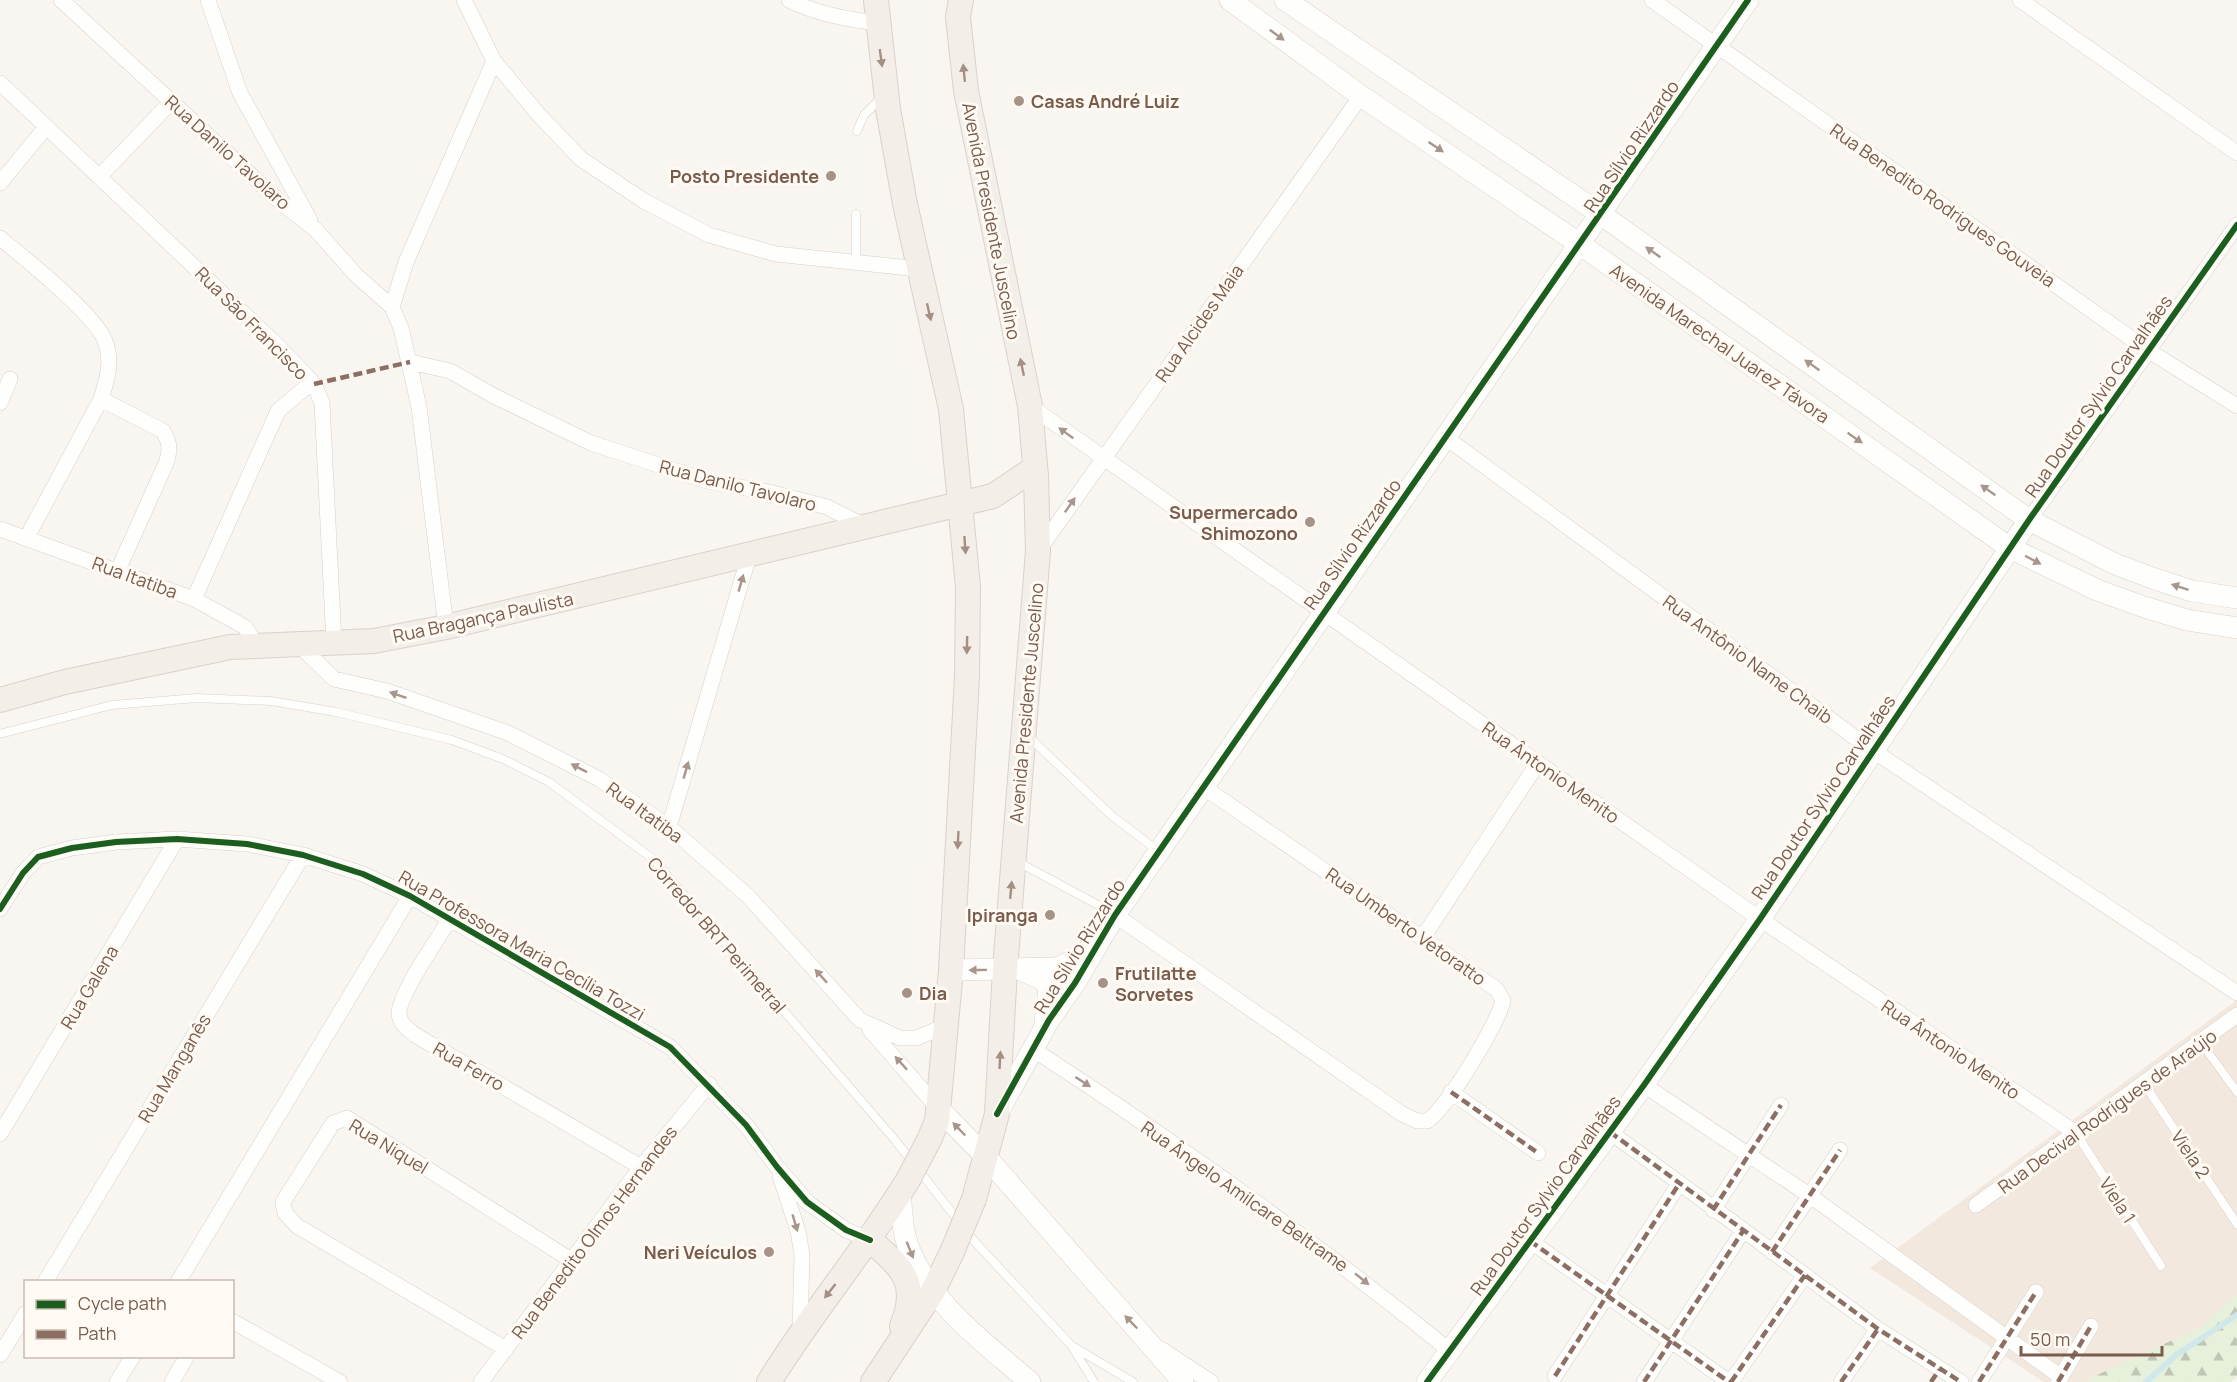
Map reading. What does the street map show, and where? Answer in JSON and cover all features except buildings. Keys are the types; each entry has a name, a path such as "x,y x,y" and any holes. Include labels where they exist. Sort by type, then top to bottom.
{"main road":[{"name":"Avenida Presidente Juscelino","path":"873,1382 933,1291 952,1252 974,1199 987,1158 997,1114 1011,969 1014,859 1038,551 1030,406 966,91 958,17 961,0"},
{"path":"782,1380 800,1332 870,1240 904,1186 937,1121 951,970 967,676 968,587 962,505 951,409 919,269 886,93 876,12"},
{"name":"Rua Bragança Paulista","path":"0,700 65,682 230,647 374,641 446,627 962,505 993,496 1035,468"},
{"path":"870,1240 904,1273 910,1294 909,1309 890,1356"},
{"path":"851,1264 896,1263"}],"street":[{"name":"Rua Danilo Tavolaro","path":"61,0 278,200 315,229 356,276 392,307"},
{"path":"208,0 240,93 315,229"},
{"path":"464,0 494,61 581,159 644,201 709,235 776,254 919,269"},
{"path":"789,0 806,9 843,19 876,12"},
{"name":"Avenida Marechal Juarez Távora","path":"1230,0 1361,96 1581,244 2010,548 2097,590 2144,607 2187,620 2237,628"},
{"name":"Avenida Marechal Juarez Távora","path":"1285,0 1602,215 2029,520 2115,564 2192,591 2237,598"},
{"name":"Rua Benedito Rodrigues Gouveia","path":"1652,0 2149,351 2237,406"},
{"name":"Rua Sílvio Rizzardo","path":"997,1114 1043,1031 1158,851 1323,611 1602,215 1748,0"},
{"path":"2020,0 2237,153"},
{"path":"446,627 419,407 410,362 392,307 406,262 494,61"},
{"name":"Rua São Francisco","path":"0,82 279,347 314,384 322,414 334,643"},
{"name":"Rua Alcides Maia","path":"1038,551 1361,96"},
{"path":"100,176 172,101"},
{"path":"0,183 46,127"},
{"name":"Rua Doutor Sylvio Carvalhães","path":"1427,1382 1644,1085 1760,919 2029,520 2237,225"},
{"path":"0,238 52,282 101,333 109,356 108,374 101,399 27,537"},
{"name":"Rua Danilo Tavolaro","path":"410,362 450,371 494,396 610,450 707,482 773,493 826,507 868,527"},
{"path":"0,403 10,379"},
{"path":"194,599 278,411 305,388 314,384"},
{"path":"101,399 163,431 171,447 118,570"},
{"name":"Rua Ântonio Menito","path":"1030,406 1760,919 2076,1133"},
{"name":"Rua Antônio Name Chaib","path":"1445,437 1872,750 2237,993"},
{"name":"Rua Itatiba","path":"0,529 194,599 228,615 245,627 256,645"},
{"path":"669,826 749,556"},
{"path":"228,615 232,633 230,647"},
{"name":"Rua Itatiba","path":"298,644 334,679 387,691 508,733 600,779 669,826 748,896 860,1020 900,1038 916,1038 946,1026"},
{"path":"1423,937 1538,763"},
{"name":"Rua Umberto Vetoratto","path":"1115,915 1402,1113 1418,1121 1427,1121 1451,1092 1494,1027 1503,1000 1496,989 1202,786"},
{"name":"Rua Professora Maria Cecília Tozzi","path":"0,909 23,873 38,857 72,848 116,842 177,840 247,844 303,855 363,874 410,896 670,1047 746,1125 777,1167 819,1212 846,1230 870,1240"},
{"name":"Rua Galena","path":"0,1134 177,840"},
{"name":"Rua Manganês","path":"46,1280 303,855"},
{"path":"179,1280 410,896"},
{"name":"Rua Ferro","path":"450,919 405,994 399,1012 402,1024 415,1035 641,1167"},
{"name":"Rua Sílvio Rizzardo","path":"951,970 1057,968 1066,965 1102,938"},
{"path":"1011,969 1036,975 1044,980 1049,989 1043,1031"},
{"name":"Rua Decival Rodrigues de Araújo","path":"1976,1205 2202,1044 2237,1016"},
{"path":"860,1020 938,1108 987,1158 1183,1382"},
{"name":"Rua Ângelo Amilcare Beltrame","path":"1034,1050 1105,1097 1352,1271 1449,1350"},
{"name":"Rua Benedito Olmos Hernandes","path":"481,1382 641,1167 708,1084"},
{"path":"1644,1085 1809,1196 2059,1379 2091,1326"},
{"path":"1451,1092 1538,1153"},
{"path":"1713,1210 1781,1105"},
{"name":"Rua Niquel","path":"506,1348 297,1227 285,1213 283,1202 333,1123 347,1118 571,1260"},
{"path":"1610,1132 1713,1210 1878,1329 1935,1376 1961,1382"},
{"path":"1772,1252 1840,1150"},
{"name":"Rua Professora Maria Cecília Tozzi","path":"777,1167 798,1231 802,1255 800,1332"},
{"path":"1555,1376 1678,1184"},
{"path":"904,1186 903,1221 910,1252 933,1291 979,1338 1030,1382"},
{"path":"1644,1382 1743,1231"},
{"path":"1530,1241 1730,1382 1804,1275"},
{"path":"1979,1382 2036,1292"},
{"path":"0,1355 24,1316"},
{"path":"234,1322 340,1382"},
{"path":"1841,1382 1878,1329"},
{"path":"1148,1341 1211,1382"},
{"path":"118,1382 132,1358"},
{"path":"172,1382 186,1358"}],"lane":[{"path":"857,131 864,115 886,93"},
{"path":"856,214 856,264"},
{"name":"Corredor BRT Perimetral","path":"0,734 112,705 197,698 271,702 336,712 452,740 503,759 549,782 653,859 895,1140 975,1242 1071,1345 1094,1382"},
{"path":"1024,732 1112,816 1158,851"},
{"path":"1014,859 1115,915"},
{"path":"2202,1044 2237,1092"},
{"name":"Viela 2","path":"2145,1085 2237,1224"},
{"name":"Viela 1","path":"2076,1133 2161,1266"},
{"name":"Corredor BRT Perimetral","path":"1071,1345 1133,1382"}],"shaded area":[{"path":"2237,1000 2237,1295 2150,1382 2044,1382 1870,1268"}],"green space":[{"path":"2237,1294 2237,1376 2231,1382 2082,1382 2205,1325 2206,1321"}],"waterway":[{"path":"2146,1382 2176,1355 2237,1315"}],"marked path":[{"path":"314,384 410,362"},
{"path":"1451,1092 1538,1153"},
{"path":"1713,1210 1781,1105"},
{"path":"1610,1132 1878,1329 1961,1382"},
{"path":"1772,1252 1840,1150"},
{"path":"1555,1376 1679,1184"},
{"path":"1644,1382 1743,1231"},
{"path":"1530,1241 1729,1382"},
{"path":"1731,1382 1805,1275"},
{"path":"1979,1382 2036,1292"},
{"path":"2058,1382 2091,1326"},
{"path":"1841,1382 1878,1329"},
{"path":"1931,1382 1939,1370"}],"cycle path":[{"path":"997,1114 1049,1020 1075,983 1115,915 1748,0"},
{"path":"1427,1382 1644,1085 1760,919 2029,520 2237,225"},
{"path":"0,909 23,873 38,857 72,848 116,842 177,839 247,844 303,855 363,874 410,896 670,1047 746,1125 807,1202 846,1230 870,1240"}],"place":[{"name":"Casas André Luiz","path":"1019,101"},
{"name":"Posto Presidente","path":"831,176"},
{"name":"Supermercado Shimozono","path":"1310,522"},
{"name":"Ipiranga","path":"1050,915"},
{"name":"Frutilatte Sorvetes","path":"1103,983"},
{"name":"Dia","path":"907,993"},
{"name":"Neri Veículos","path":"769,1252"}]}
